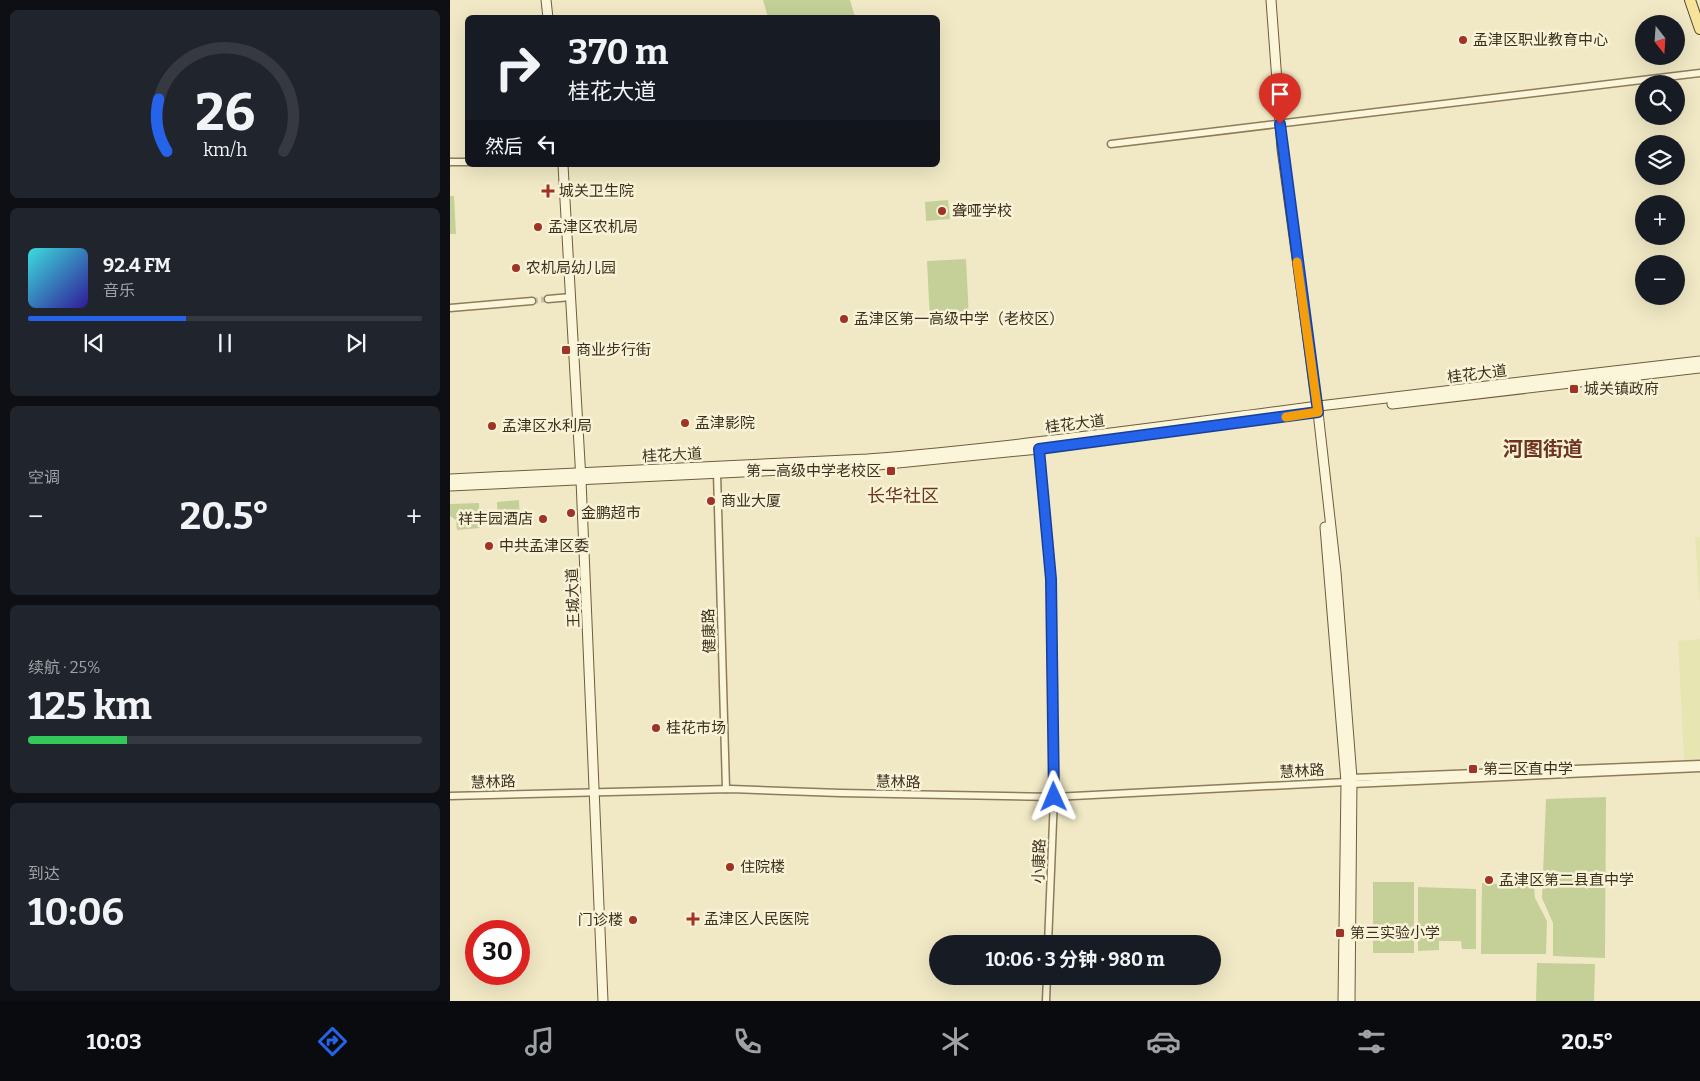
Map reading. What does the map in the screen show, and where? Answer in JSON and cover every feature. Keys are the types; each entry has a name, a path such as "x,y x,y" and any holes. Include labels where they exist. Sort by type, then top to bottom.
{"main road":[{"path":"542,0 544,15"},
{"path":"546,0 548,15"},
{"path":"1266,0 1277,124 1336,572 1350,781 1350,1001"},
{"path":"1271,0 1277,124"},
{"path":"1690,0 1700,29"},
{"path":"1696,0 1700,12"},
{"name":"王城大道","path":"559,167 579,477"},
{"name":"王城大道","path":"563,167 571,297 603,1001"},
{"name":"桂花大道","path":"450,479 717,473 868,466 1039,449 1315,410 1700,361"},
{"name":"桂花大道","path":"450,486 930,454 1700,368"},
{"path":"1344,1001 1350,781"},
{"name":"王城大道","path":"592,792 598,1001"}],"street":[{"path":"1112,144 1700,74"},
{"path":"450,162 465,162"},
{"path":"548,299 571,297"},
{"path":"450,308 532,301"},
{"name":"小康路","path":"1039,449 1051,579 1054,797 1048,935"},
{"name":"健康路","path":"717,473 726,789"},
{"name":"慧林路","path":"450,796 726,789 1054,797 1700,764"},
{"name":"慧林路","path":"1350,781 1700,768"},
{"path":"1046,1001 1047,985"}],"shaded area":[{"path":"1695,537 1700,537 1700,605"},
{"path":"1700,639 1700,759 1684,760 1678,641"}],"green space":[{"path":"763,0 850,0 854,15 767,15"},
{"path":"450,196 454,196 456,234 450,234"},
{"path":"948,200 950,219 926,221 925,202"},
{"path":"966,259 969,319 930,321 927,261"},
{"path":"519,500 520,526 498,527 497,502"},
{"path":"479,503 480,528 457,530 456,520 450,516 450,504"},
{"path":"1606,797 1605,958 1553,956 1553,923 1542,898 1546,799"},
{"path":"1373,882 1414,882 1414,953 1373,953"},
{"path":"1482,883 1534,886 1535,898 1547,921 1546,954 1481,954"},
{"path":"1418,887 1476,889 1476,949 1462,949 1461,941 1439,941 1439,950 1418,951"},
{"path":"1537,963 1595,964 1594,1001 1536,1001"}],"tunnel":[{"path":"532,301 548,299"}],"slow traffic":[{"path":"1286,417 1318,412 1297,262"}],"place":[{"name":"孟津区职业教育中心","path":"1463,40"},
{"name":"城关卫生院","path":"548,191"},
{"name":"聋哑学校","path":"942,211"},
{"name":"孟津区农机局","path":"538,227"},
{"name":"农机局幼儿园","path":"516,268"},
{"name":"孟津区第一高级中学（老校区）","path":"844,319"},
{"name":"商业步行街","path":"566,350"},
{"name":"城关镇政府","path":"1574,389"},
{"name":"孟津影院","path":"685,423"},
{"name":"孟津区水利局","path":"492,426"},
{"name":"第一高级中学老校区","path":"891,471"},
{"name":"商业大厦","path":"711,501"},
{"name":"金鹏超市","path":"571,513"},
{"name":"祥丰园酒店","path":"543,519"},
{"name":"中共孟津区委","path":"489,546"},
{"name":"桂花市场","path":"656,728"},
{"name":"第二区直中学","path":"1473,769"},
{"name":"住院楼","path":"730,867"},
{"name":"孟津区第二县直中学","path":"1489,880"},
{"name":"孟津区人民医院","path":"693,919"},
{"name":"门诊楼","path":"633,920"},
{"name":"第三实验小学","path":"1340,933"}],"district":[{"name":"河图街道","path":"1543,449"},
{"name":"长华社区","path":"903,496"}],"route":[{"path":"1054,797 1051,579 1039,449 1318,412 1280,124"}]}
